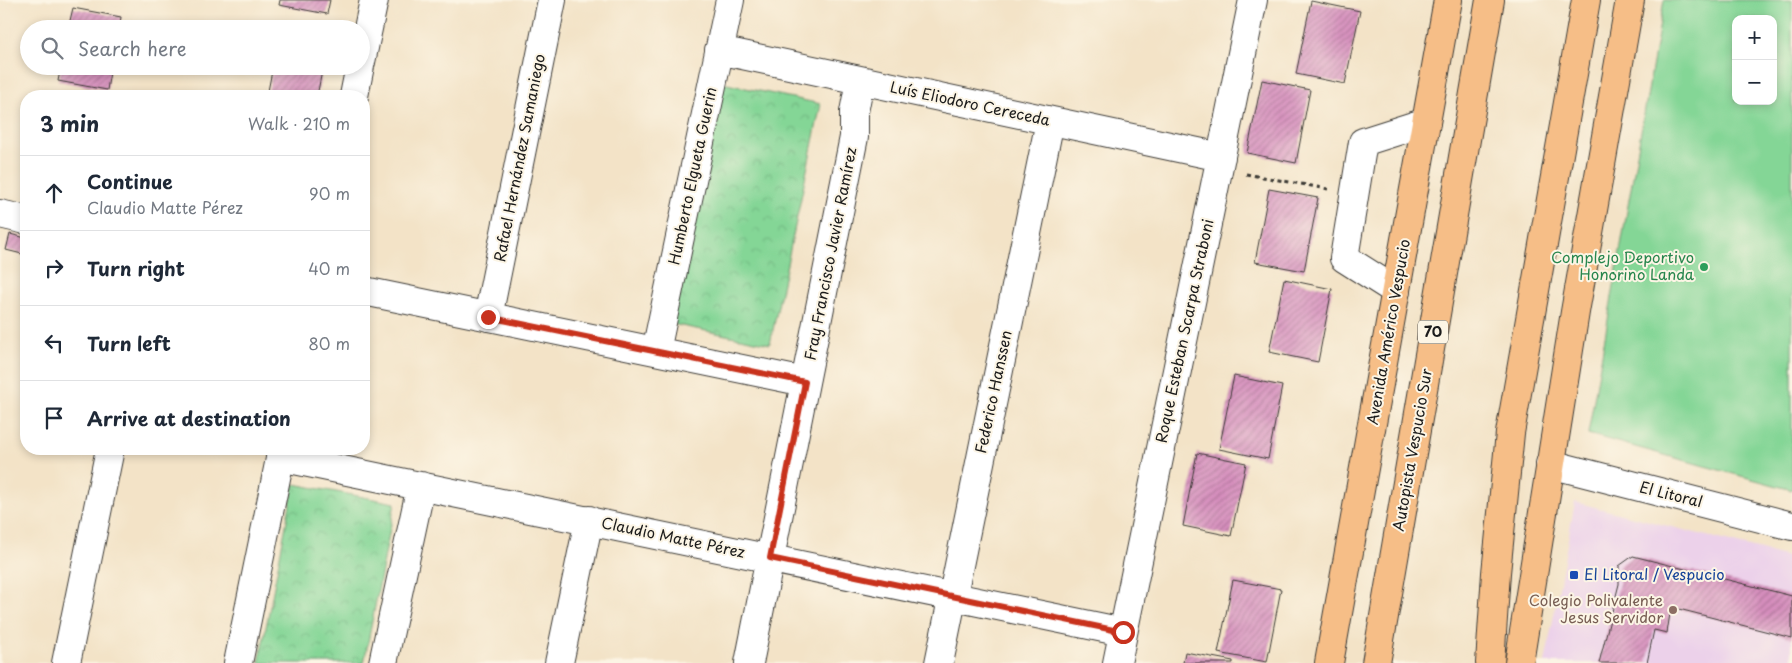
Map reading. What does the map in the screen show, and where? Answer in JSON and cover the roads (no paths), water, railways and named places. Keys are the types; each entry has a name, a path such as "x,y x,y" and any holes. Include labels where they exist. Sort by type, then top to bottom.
{"main road":[{"name":"Avenida Américo Vespucio","path":"1329,663 1448,0"},
{"name":"Autopista Vespucio Sur","path":"1376,663 1490,0"},
{"path":"1490,663 1496,573 1510,433 1586,0"},
{"path":"1519,663 1575,312 1630,0"}],"street":[{"path":"370,20 374,0"},
{"name":"Rafael Hernández Samaniego","path":"488,317 552,0"},
{"name":"Humberto Elgueta Guerin","path":"656,351 730,0"},
{"name":"Roque Esteban Scarpa Straboni","path":"1117,663 1253,0"},
{"name":"Luís Eliodoro Cereceda","path":"720,50 1050,121 1219,163"},
{"path":"355,90 358,75"},
{"name":"Fray Francisco Javier Ramírez","path":"749,663 854,138 854,112 860,81"},
{"name":"Federico Hanssen","path":"939,663 1050,121"},
{"path":"1396,291 1344,258 1363,142 1426,122"},
{"path":"0,214 20,219"},
{"path":"370,292 805,382"},
{"path":"66,663 109,455"},
{"path":"238,663 281,455"},
{"name":"Claudio Matte Pérez","path":"289,455 421,486 1123,632"},
{"name":"El Litoral","path":"1550,464 1792,526"},
{"path":"383,663 421,486"},
{"path":"559,663 589,520"}],"place":[{"name":"Complejo Deportivo Honorino Landa","path":"1704,267"},
{"name":"El Litoral / Vespucio","path":"1574,575"},
{"name":"Colegio Polivalente Jesus Servidor","path":"1673,610"}]}
